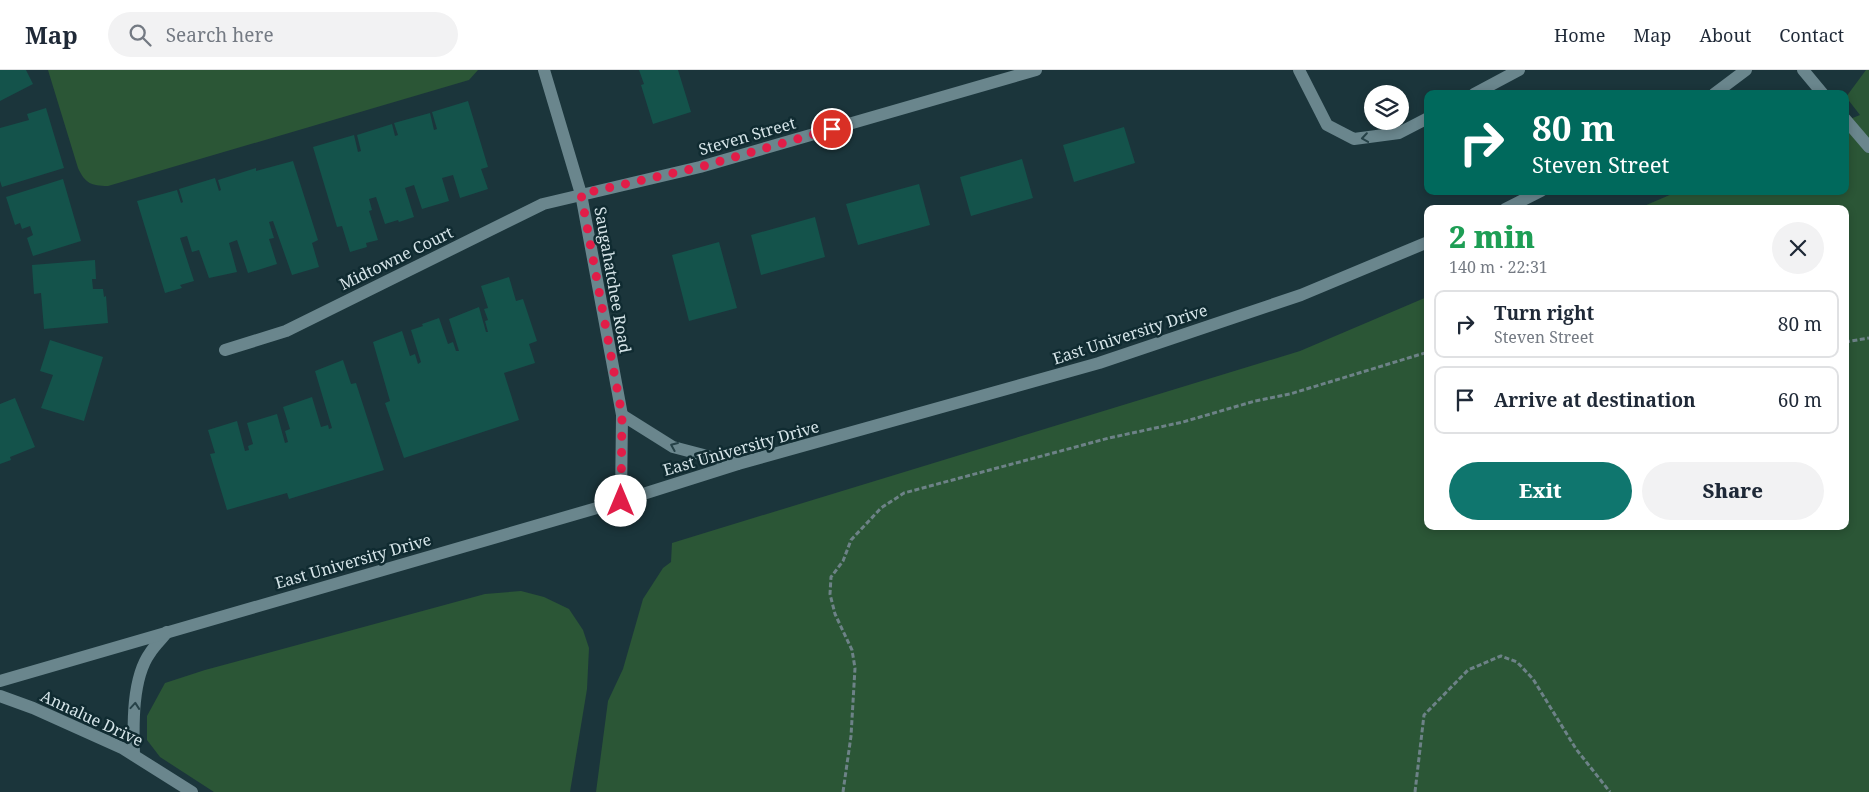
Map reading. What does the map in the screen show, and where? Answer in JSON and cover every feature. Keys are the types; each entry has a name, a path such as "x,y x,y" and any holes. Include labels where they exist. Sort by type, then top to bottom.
{"street":[{"name":"Saugahatchee Road","path":"544,70 581,194 622,415 621,501"},
{"name":"Steven Street","path":"581,194 700,167 1020,72 1036,70"},
{"path":"1299,70 1327,125 1354,139 1398,134 1424,120"},
{"path":"1482,90 1519,70"},
{"path":"1719,90 1746,70"},
{"path":"1803,70 1820,90"},
{"path":"1849,124 1869,147"},
{"name":"Midtowne Court","path":"225,350 286,331 543,204 581,194"},
{"path":"1513,205 1533,195"},
{"name":"East University Drive","path":"0,681 621,501 738,464 1099,364 1301,295 1424,244"},
{"path":"622,415 673,447 738,464"},
{"path":"134,755 136,697 142,674 149,654 167,632"},
{"name":"Annalue Drive","path":"0,696 34,708 122,748 192,792"}],"path":[{"path":"1849,341 1869,338"},
{"path":"843,792 851,736 855,668 852,650 835,614 830,594 831,577 843,560 851,540 880,508 904,493 1109,438 1183,422 1255,401 1290,394 1424,353"},
{"path":"1415,792 1424,714 1468,670 1501,656 1517,662 1533,678 1576,749 1610,792"}],"green space":[{"path":"48,70 478,70 469,80 108,186 89,183 78,168"},
{"path":"1866,70 1869,70 1869,792 596,792 608,701 623,669 643,599 663,568 671,562 672,543 1300,351 1424,298 1424,530 1849,530 1849,205 1646,205 1670,195 1849,195 1849,119 1860,115 1849,101 1849,93"},
{"path":"521,591 544,597 569,609 583,630 589,648 587,689 570,792 214,792 160,757 147,740 147,716 165,683 205,670 485,594"}],"building":[{"path":"0,70 26,70 33,84 0,101"},
{"path":"639,70 678,70 691,112 653,124 641,85 644,84"},
{"path":"468,101 488,167 481,169 488,189 460,198 453,175 442,178 449,201 422,209 414,185 405,188 414,217 385,224 376,197 369,199 372,210 369,211 378,240 366,243 367,247 350,252 342,226 337,227 313,147 354,135 358,152 361,151 357,135 392,124 395,136 398,135 394,123 430,113 434,130 437,129 432,112"},
{"path":"46,108 64,168 2,187 0,181 0,128 29,120 27,114"},
{"path":"1124,127 1135,163 1074,182 1063,145"},
{"path":"1022,159 1033,198 971,216 960,177"},
{"path":"293,161 318,240 312,243 319,267 292,275 273,221 269,222 274,238 269,239 277,264 248,273 237,240 229,243 237,272 209,278 199,250 192,252 187,236 180,238 194,281 180,285 182,288 165,293 137,201 177,190 181,203 183,202 179,189 215,178 219,191 221,190 218,180 256,168 256,171"},
{"path":"63,179 81,241 33,256 27,238 33,235 30,226 22,229 20,223 15,225 6,197"},
{"path":"919,184 930,225 858,245 846,204"},
{"path":"815,217 825,257 761,275 751,235"},
{"path":"719,242 737,308 689,321 672,255"},
{"path":"95,260 96,279 92,279 93,289 103,289 104,297 106,296 108,323 44,329 41,293 34,294 32,265"},
{"path":"509,277 516,301 523,299 537,341 529,344 535,363 504,373 519,420 404,458 385,403 390,401 373,342 402,331 410,356 415,354 418,364 421,362 411,330 439,318 448,344 453,342 456,351 459,351 449,319 479,307 486,332 488,332 485,321 488,320 484,309 488,308 481,286"},
{"path":"50,340 103,357 84,421 41,408 53,375 40,371"},
{"path":"343,360 351,384 356,383 384,470 289,499 287,493 227,510 210,454 215,453 208,430 237,421 245,451 249,450 248,446 253,444 247,423 277,414 285,443 288,442 285,431 290,429 283,407 312,397 321,427 328,425 329,429 332,428 315,371"},
{"path":"15,398 35,447 10,457 11,460 0,464 0,404"}],"route":[{"path":"621,501 622,415 581,194 700,167 832,129"}]}
